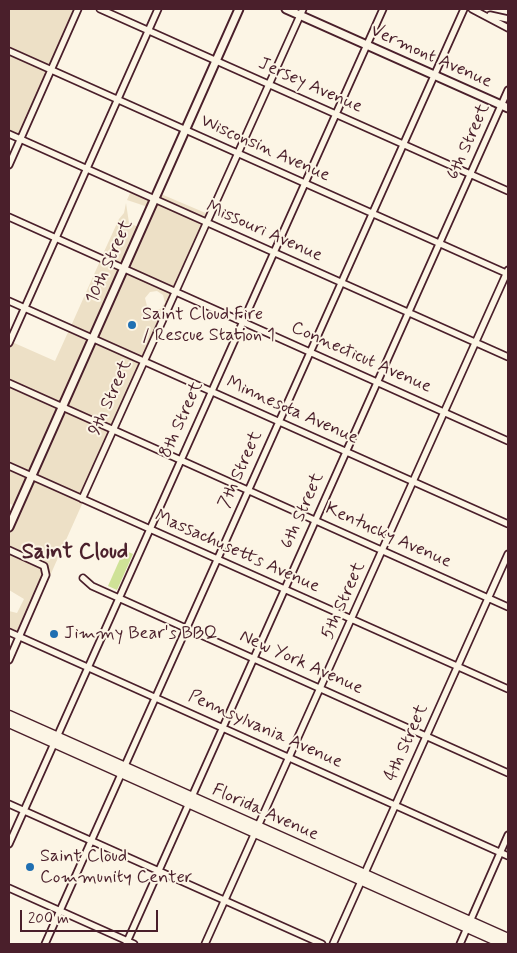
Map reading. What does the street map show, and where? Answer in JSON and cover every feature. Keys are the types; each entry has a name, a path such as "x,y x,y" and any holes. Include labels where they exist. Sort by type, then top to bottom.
{"main road":[{"name":"Florida Avenue","path":"9,715 55,740"},
{"name":"Florida Avenue","path":"9,723 55,740 468,924 508,938"},
{"name":"Florida Avenue","path":"468,924 503,944"}],"street":[{"path":"9,165 78,9"},
{"name":"Jersey Avenue","path":"100,9 508,191"},
{"path":"9,343 158,9"},
{"name":"10th Street","path":"9,527 239,9"},
{"name":"Vermont Avenue","path":"286,9 301,12 367,45 505,106"},
{"name":"8th Street","path":"9,844 383,9"},
{"name":"7th Street","path":"45,944 464,9"},
{"path":"472,9 508,19"},
{"name":"9th Street","path":"82,499 301,12"},
{"path":"488,15 508,28"},
{"name":"Wisconsin Avenue","path":"9,51 508,273"},
{"name":"6th Street","path":"126,943 345,452 471,174 505,106 508,90"},
{"name":"Missouri Avenue","path":"9,134 508,357"},
{"name":"Connecticut Avenue","path":"9,218 508,441"},
{"name":"5th Street","path":"205,944 508,273"},
{"name":"Minnesota Avenue","path":"9,301 279,420 345,452 508,524"},
{"name":"Kentucky Avenue","path":"9,383 508,607"},
{"name":"Massachusetts Avenue","path":"9,466 508,690"},
{"path":"9,550 44,566 46,575 9,660"},
{"name":"4th Street","path":"332,944 508,554"},
{"name":"New York Avenue","path":"83,578 92,586 508,773"},
{"name":"Pennsylvania Avenue","path":"9,632 508,856"},
{"path":"9,804 224,902 322,944"},
{"path":"460,944 508,835"},
{"path":"9,888 126,943 134,944"}],"shaded area":[{"path":"9,9 75,9 49,66 9,48"},
{"path":"9,54 47,71 19,136 9,131"},
{"path":"187,133 234,154 233,157 188,136 185,137"},
{"path":"181,146 161,194 208,214 205,220 158,198"},
{"path":"131,191 151,200 122,265 102,256 119,219 124,213 126,203 129,223 136,226 139,225 146,209 145,206 127,200"},
{"path":"156,202 203,224 174,289 127,267"},
{"path":"100,261 120,269 91,335 71,326"},
{"path":"125,271 173,293 143,358 96,337","holes":["157,291 163,295 165,303 160,309 153,310 147,306 145,298 150,292"]},
{"path":"69,330 89,339 60,404 9,381 9,350 12,342 55,361"},
{"path":"94,341 141,362 112,427 65,406"},
{"path":"9,386 58,408 29,473 9,464"},
{"path":"63,410 110,431 81,496 34,475"},
{"path":"9,469 28,477 9,519 14,506 9,503"},
{"path":"33,480 83,502 23,636 49,576 47,567 9,547 9,534"},
{"path":"9,553 42,568 44,575 18,633 9,630 9,611 17,613 24,599 9,590"}],"green space":[{"path":"124,550 133,554 117,590 108,586"}],"place":[{"name":"Saint Cloud Fire / Rescue Station 1","path":"132,325"},
{"name":"Jimmy Bear's BBQ","path":"54,634"},
{"name":"Saint Cloud Community Center","path":"30,867"}],"district":[{"name":"Saint Cloud","path":"75,553"}]}
